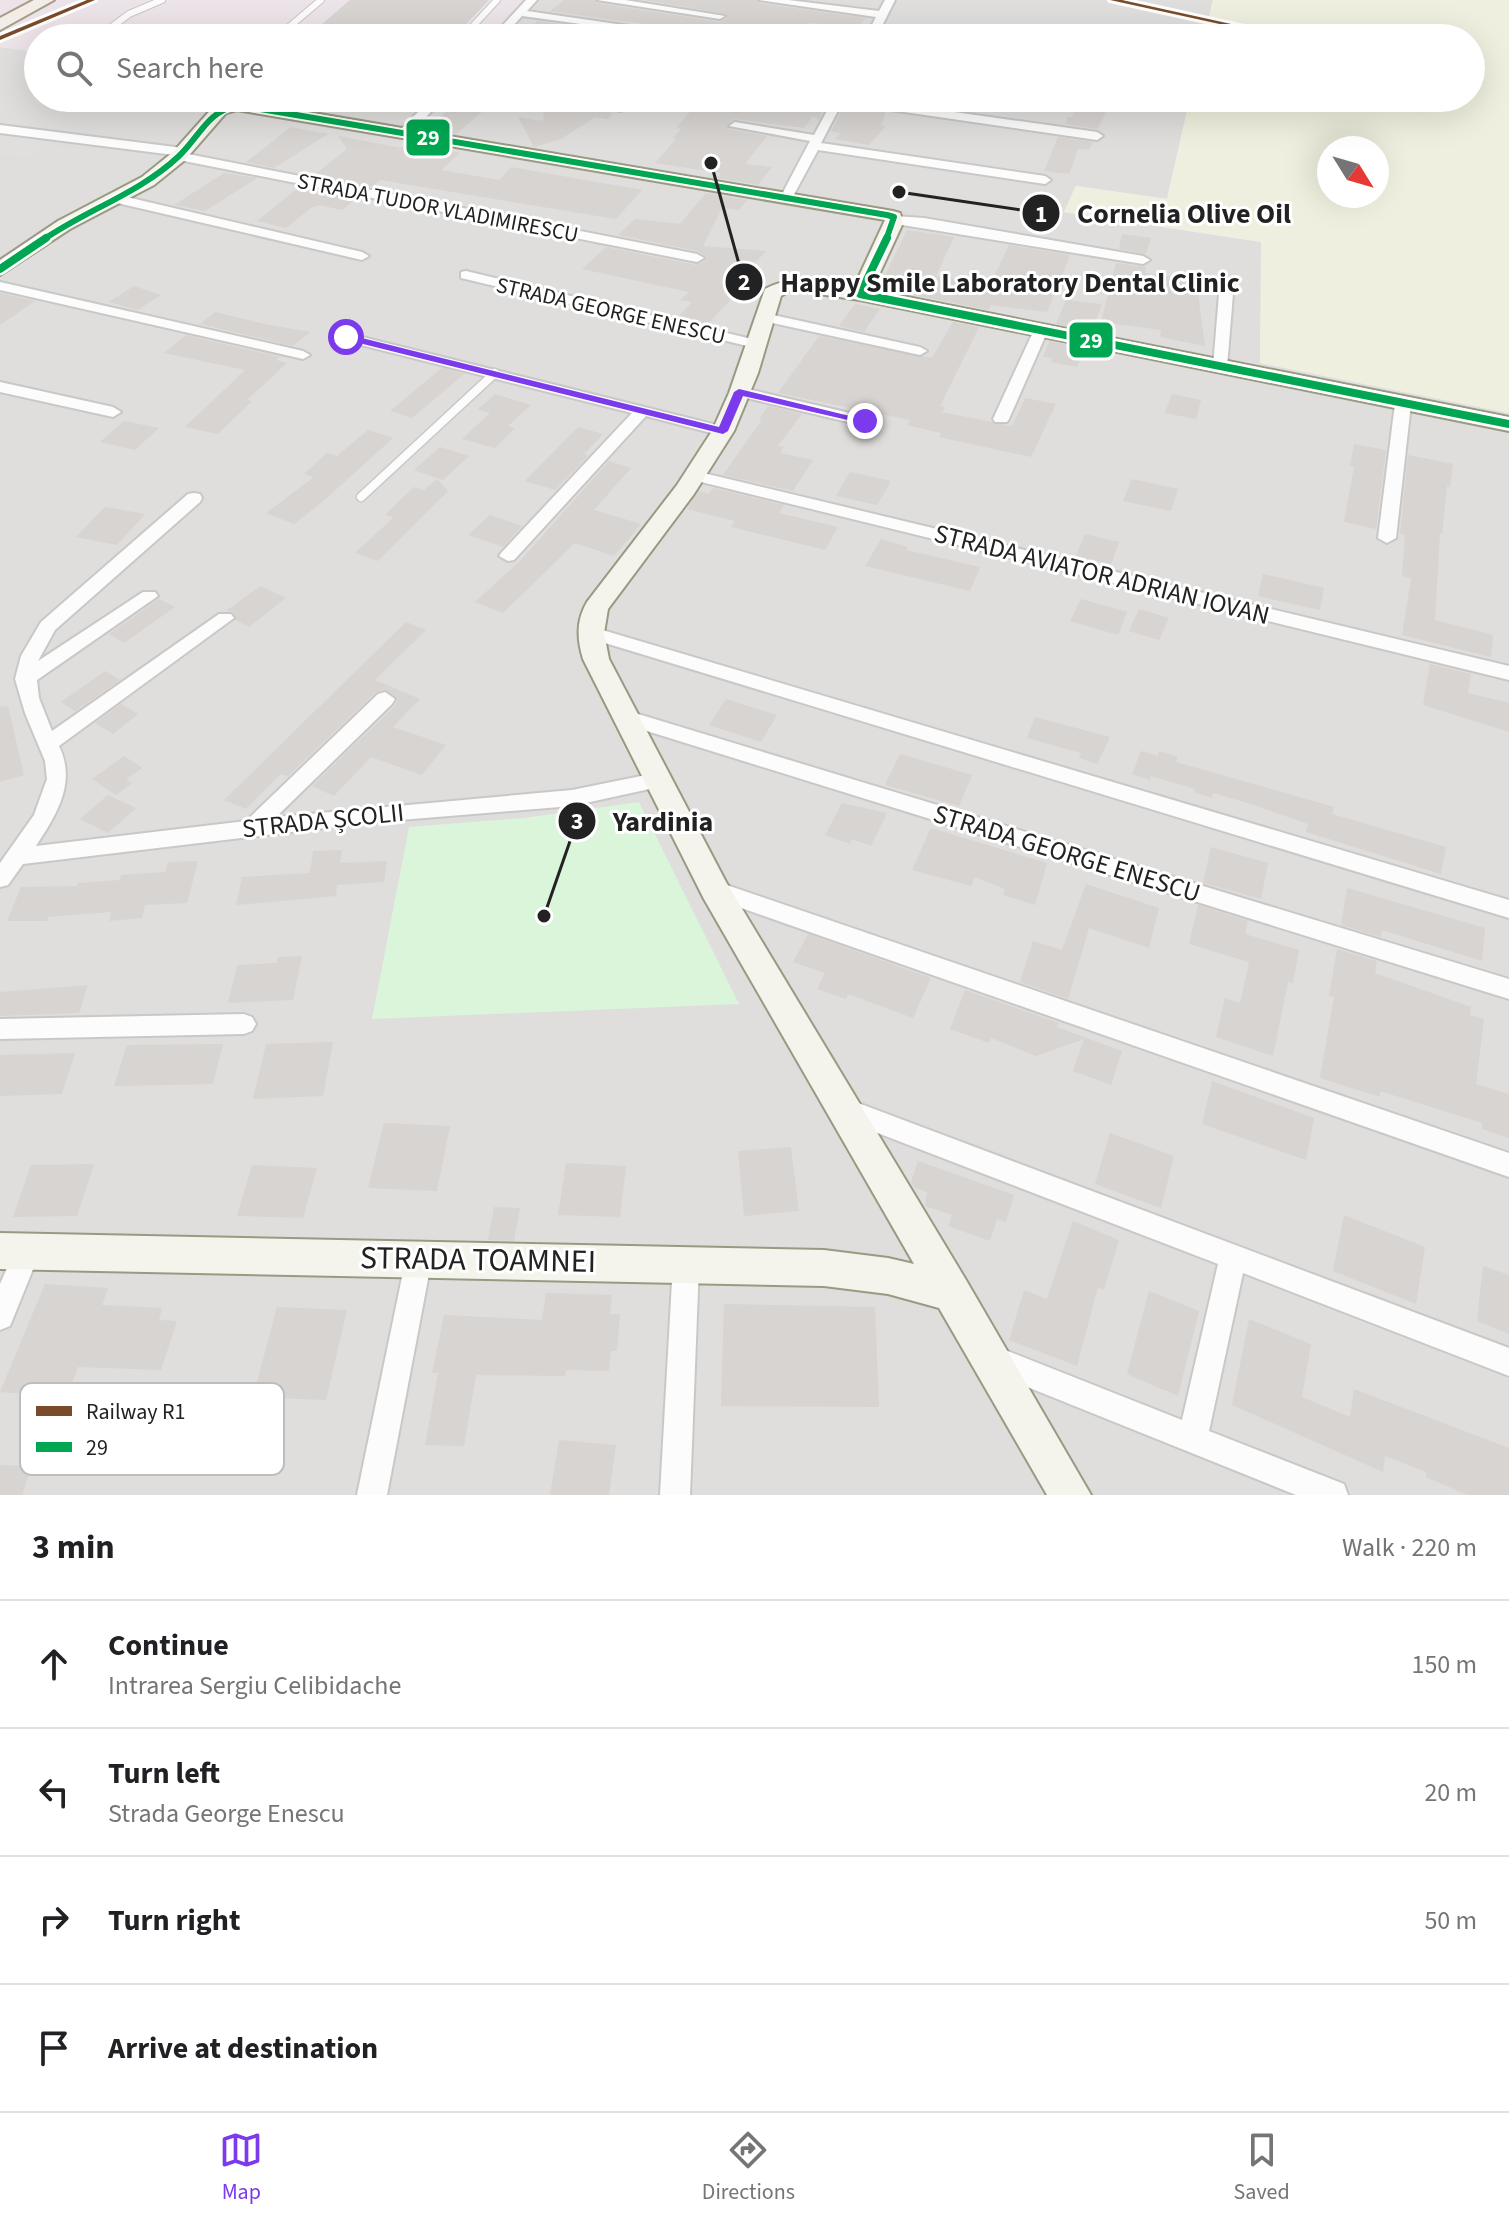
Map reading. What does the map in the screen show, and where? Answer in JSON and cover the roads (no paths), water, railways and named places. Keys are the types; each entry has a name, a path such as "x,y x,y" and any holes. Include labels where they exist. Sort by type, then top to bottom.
{"main road":[{"path":"0,15 28,0"},
{"path":"0,25 46,0"}],"street":[{"path":"509,24 532,0"},
{"path":"602,0 720,16"},
{"path":"764,0 882,15"},
{"path":"877,24 890,0"},
{"path":"520,13 603,24"},
{"path":"0,269 64,225 148,181 181,154 217,112"},
{"path":"283,112 880,213 895,220 924,222 1143,260"},
{"path":"403,134 424,112"},
{"path":"786,198 832,112"},
{"path":"919,112 1097,136"},
{"path":"735,126 1045,180"},
{"name":"STRADA TUDOR VLADIMIRESCU","path":"0,129 181,154 697,258"},
{"path":"118,199 362,256"},
{"path":"895,220 860,294 1509,424"},
{"name":"STRADA GEORGE ENESCU","path":"466,275 760,330"},
{"name":"STRADA GEORGE ENESCU","path":"589,632 596,608 695,476 723,431 772,293 786,285 860,294"},
{"path":"0,286 303,355"},
{"path":"1220,367 1226,294"},
{"path":"760,330 920,351"},
{"path":"1001,419 1041,330"},
{"path":"346,337 723,431"},
{"path":"0,387 113,412"},
{"path":"739,392 865,421"},
{"path":"1387,538 1403,404"},
{"path":"508,556 642,411"},
{"name":"STRADA AVIATOR ADRIAN IOVAN","path":"695,476 1509,673"},
{"path":"0,879 17,857 56,790 56,760 29,699 25,679 31,650 48,626 194,498"},
{"path":"25,679 149,596"},
{"path":"48,744 225,618"},
{"path":"589,632 596,659 656,781 715,890 993,1359 1070,1495"},
{"path":"589,632 1509,909"},
{"path":"253,827 385,699"},
{"name":"STRADA GEORGE ENESCU","path":"625,717 1509,989"},
{"name":"STRADA ȘCOLII","path":"17,857 253,827 563,798 656,781"},
{"path":"715,890 1509,1165"},
{"path":"0,1029 244,1024"},
{"path":"845,1109 1509,1362"},
{"path":"0,1316 14,1251"},
{"name":"STRADA TOAMNEI","path":"14,1251 856,1270 953,1293"},
{"path":"1193,1438 1233,1257"},
{"path":"372,1495 419,1258"},
{"path":"675,1495 686,1264"},
{"path":"993,1359 1333,1495"}],"lane":[{"path":"116,24 129,14 162,0"},
{"path":"293,24 321,0"},
{"path":"475,24 497,0"},
{"path":"361,497 495,373"}],"rail line":[{"name":"R1","path":"34,24 92,0"},
{"name":"R1","path":"1113,0 1226,24"},
{"name":"R1","path":"0,38 24,28"}],"place":[{"name":"Happy Smile Laboratory Dental Clinic","path":"711,163"},
{"name":"Cornelia Olive Oil","path":"899,192"},
{"name":"Yardinia","path":"544,916"}]}
